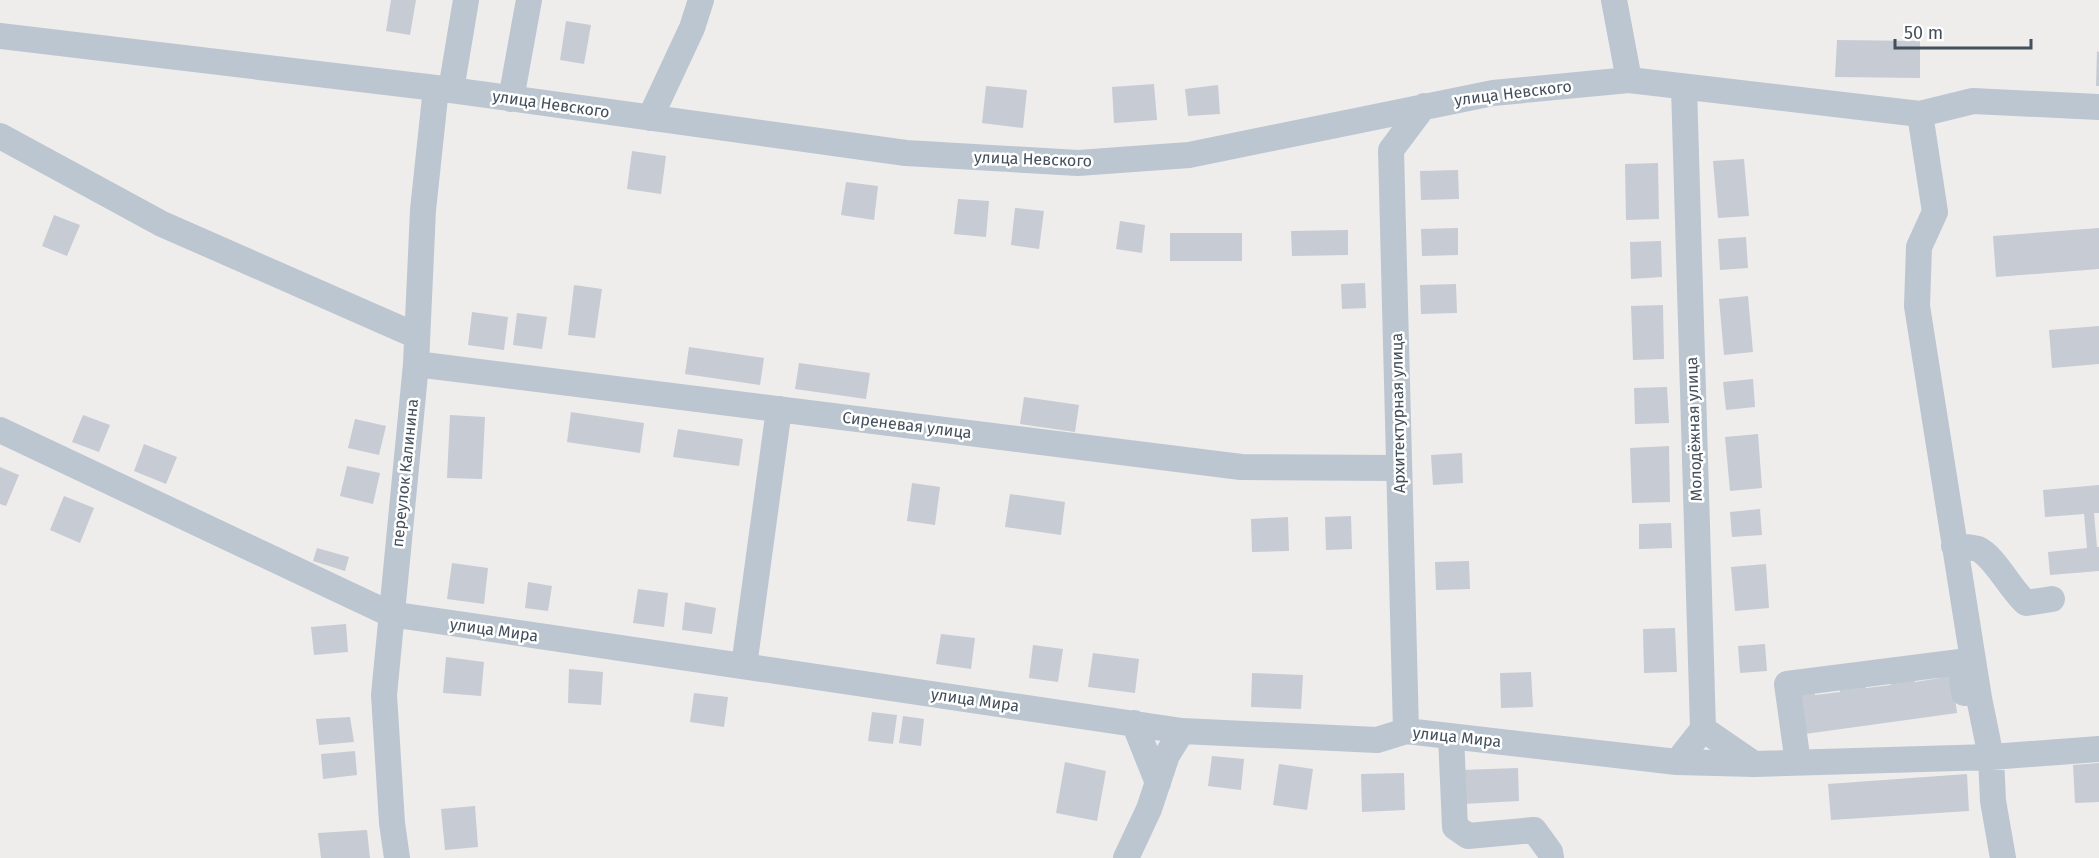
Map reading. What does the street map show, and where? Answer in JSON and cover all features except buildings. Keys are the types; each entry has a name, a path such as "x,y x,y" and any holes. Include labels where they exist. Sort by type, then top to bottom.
{"street":[{"name":"переулок Калинина","path":"396,858 384,695 416,364 423,210 443,89 466,0"},
{"path":"511,99 529,0"},
{"path":"650,118 692,28 701,0"},
{"path":"1614,0 1629,80"},
{"name":"улица Невского","path":"0,36 443,89 906,153 1078,163 1189,154 1493,93 1629,80 1920,114 1973,101 2099,107"},
{"name":"Молодёжная улица","path":"1684,87 1703,729"},
{"name":"Архитектурная улица","path":"1406,731 1391,150 1425,106"},
{"path":"1920,114 1935,212 1919,247 1917,306 1954,546 1991,756 1993,801 2003,858"},
{"path":"0,136 162,224 417,336"},
{"name":"Сиреневая улица","path":"416,364 1241,466 1399,468"},
{"path":"744,666 779,409"},
{"name":"улица Мира","path":"0,430 390,615 1182,730 1377,740 1406,731 1677,762 1754,764 1991,756 2099,749"},
{"path":"1954,546 1979,550 2026,603 2052,599"},
{"path":"1798,763 1787,684 1960,662 1966,713 1985,726"},
{"path":"1134,723 1158,783"},
{"path":"1677,762 1703,729 1754,764"},
{"path":"1126,858 1149,809 1167,755 1182,730"},
{"path":"1451,736 1455,827 1468,836 1534,830 1550,852 1551,858"}]}
